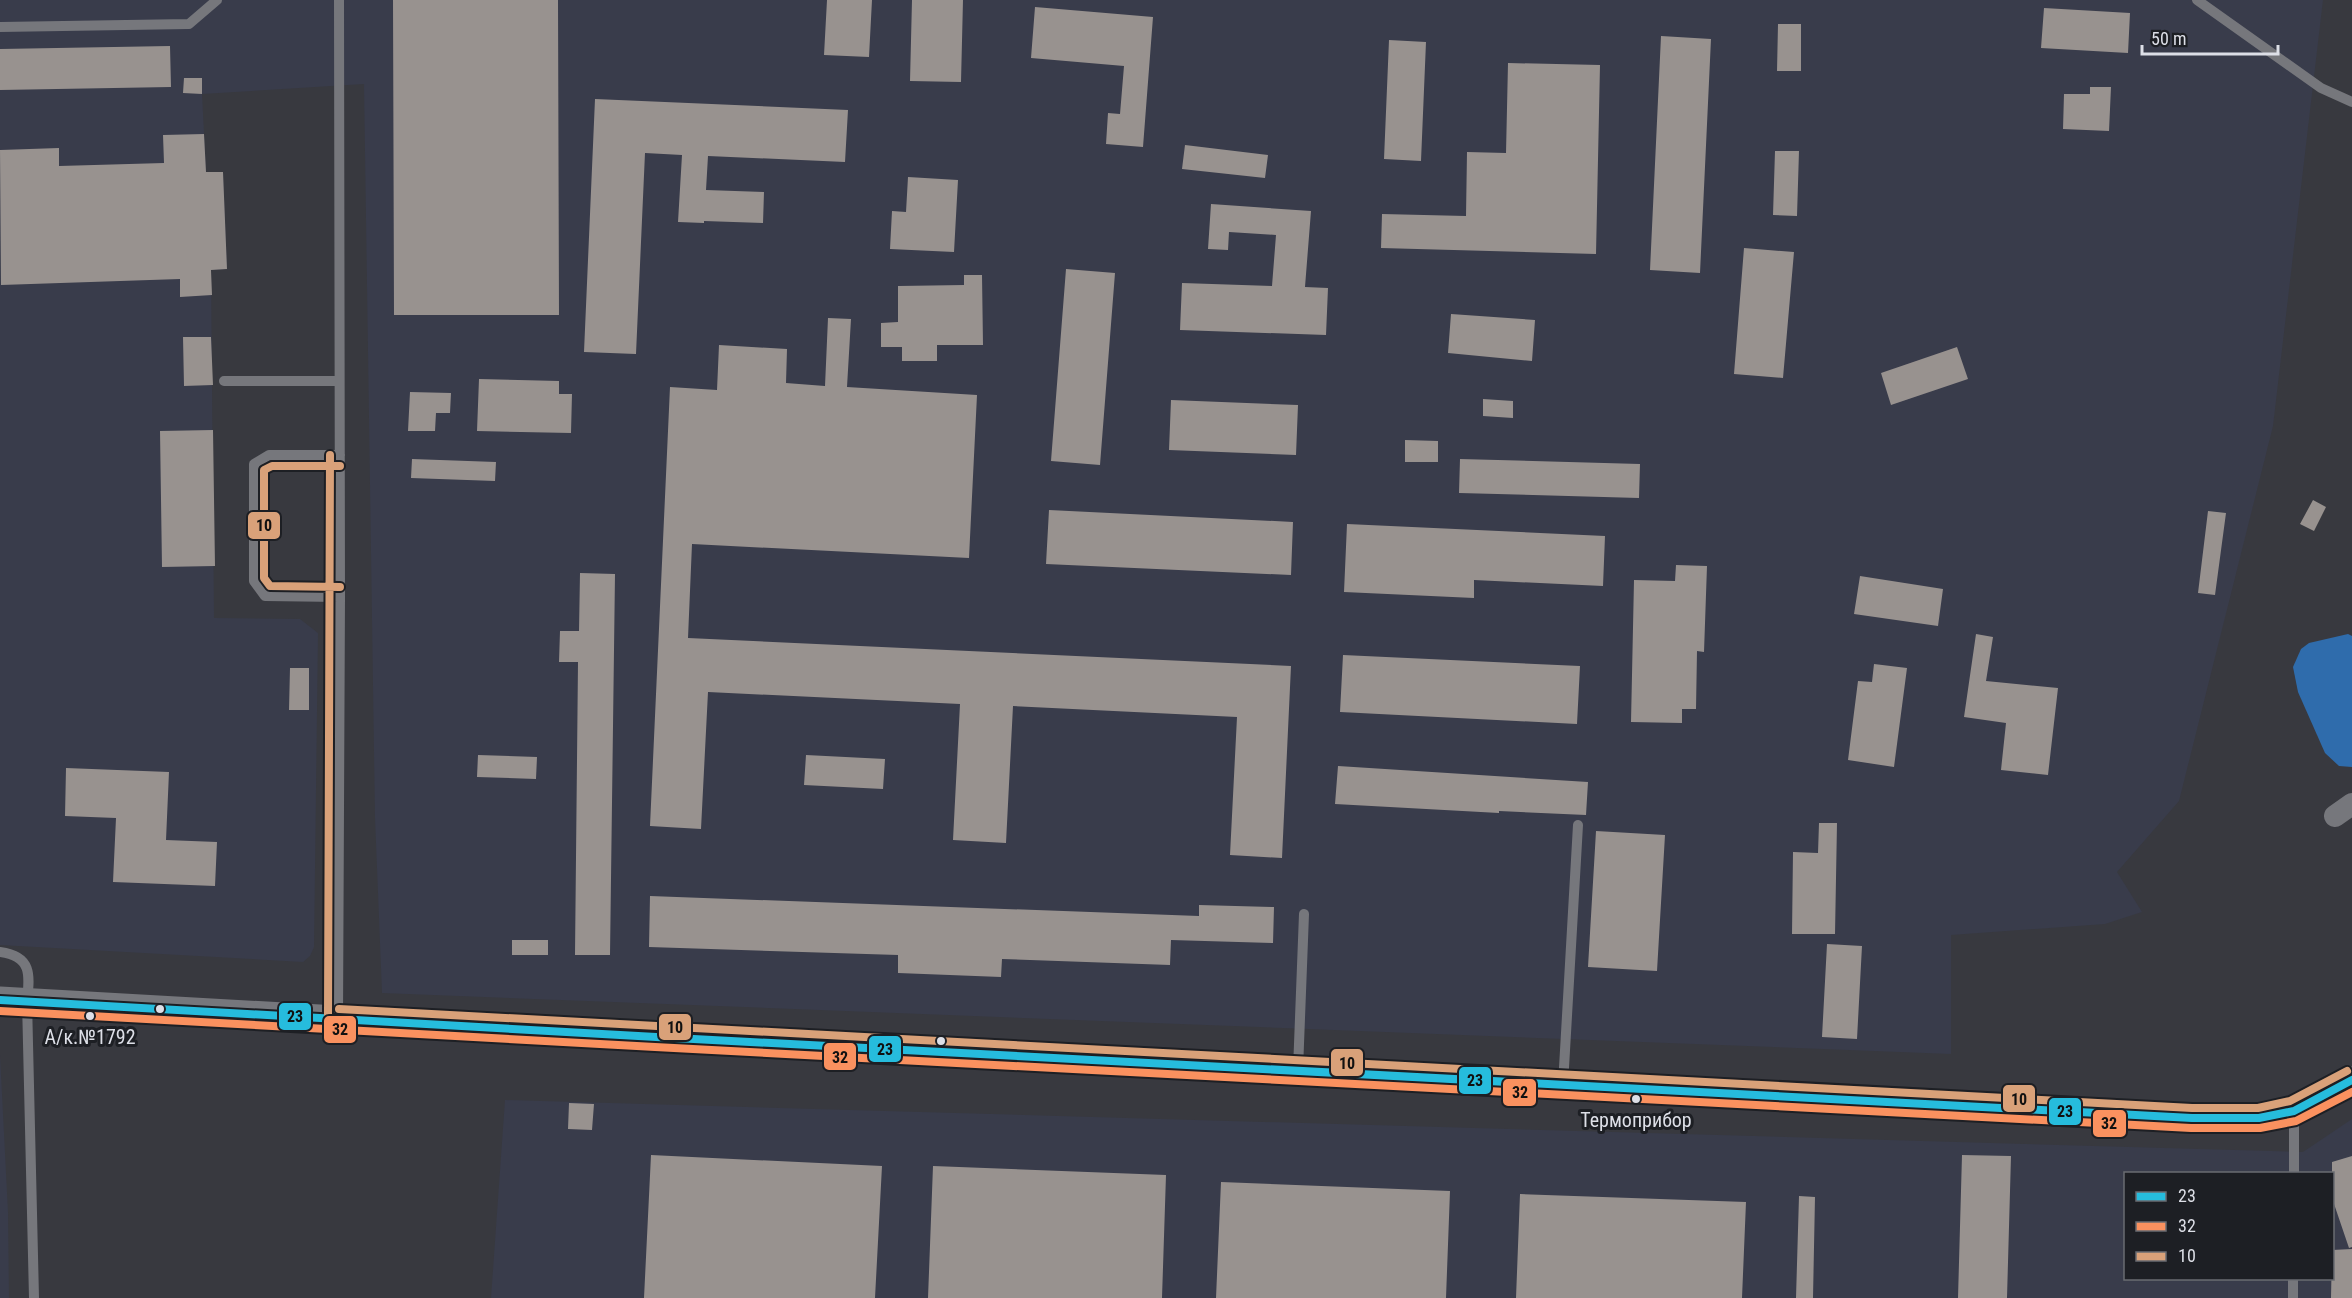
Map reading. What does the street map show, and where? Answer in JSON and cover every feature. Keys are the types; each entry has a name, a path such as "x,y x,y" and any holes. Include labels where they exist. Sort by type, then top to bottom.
{"street":[{"path":"0,1000 2192,1118 2259,1118 2294,1111 2352,1080"}],"lane":[{"path":"0,27 189,24 217,0"},
{"path":"338,1019 339,0"},
{"path":"2197,0 2321,88 2352,102"},
{"path":"225,381 339,381"},
{"path":"340,455 269,455 254,464 254,581 265,596 340,597"},
{"path":"1563,1085 1578,825"},
{"path":"1298,1071 1304,914"},
{"path":"0,952 15,954 25,964 29,975 27,1001 34,1298"},
{"path":"2294,1111 2294,1172"},
{"path":"2293,1298 2294,1280"}],"shaded area":[{"path":"0,0 2323,0 2273,426 2179,801 2117,872 2142,912 2105,924 1951,935 1951,1054 382,993 375,818 364,84 202,94 206,172 223,172 227,269 211,270 214,618 300,619 318,633 314,947 310,956 303,962 0,945"},
{"path":"0,1055 8,1212 9,1298 0,1298"},
{"path":"505,1100 2303,1152 2352,1119 2352,1298 491,1298"}],"water":[{"path":"2348,634 2352,636 2352,767 2339,766 2325,753 2298,692 2293,667 2301,649 2309,643"}],"building":[{"path":"393,0 558,0 559,315 394,315"},
{"path":"827,0 872,0 869,57 824,55"},
{"path":"912,0 963,0 961,82 910,81"},
{"path":"1035,7 1153,17 1143,147 1106,144 1108,113 1120,114 1124,66 1031,58"},
{"path":"2044,8 2130,13 2128,53 2041,48"},
{"path":"1778,24 1801,24 1801,71 1777,71"},
{"path":"1661,36 1711,39 1700,273 1650,270"},
{"path":"1389,40 1426,42 1421,161 1384,159"},
{"path":"170,46 171,87 0,90 0,49"},
{"path":"1508,63 1600,65 1596,254 1381,248 1382,214 1466,216 1467,152 1506,153"},
{"path":"184,78 202,78 202,94 183,93"},
{"path":"2090,87 2111,87 2109,131 2063,129 2064,94 2090,94"},
{"path":"595,99 848,110 845,162 708,156 706,190 764,192 763,223 678,222 682,155 645,153 636,354 584,352"},
{"path":"204,134 206,172 223,172 227,269 211,270 212,295 180,297 180,279 1,285 0,150 59,148 59,166 164,163 163,135"},
{"path":"1185,145 1268,155 1265,178 1182,169"},
{"path":"1775,151 1799,151 1797,216 1773,215"},
{"path":"908,177 958,180 954,252 890,249 892,211 906,212"},
{"path":"1211,204 1311,211 1305,287 1328,288 1326,335 1180,330 1182,283 1272,286 1276,235 1229,232 1228,250 1208,249"},
{"path":"1744,248 1794,252 1783,378 1734,374"},
{"path":"1066,269 1115,273 1100,465 1051,461"},
{"path":"964,275 982,275 983,345 937,345 937,361 902,361 902,347 881,347 881,323 898,322 898,286 964,285"},
{"path":"1451,314 1535,320 1532,361 1448,353"},
{"path":"828,318 851,319 847,387 977,395 969,558 692,544 688,638 1291,666 1282,858 1230,855 1237,717 1013,706 1006,843 953,840 960,704 708,692 701,829 650,826 670,387 717,390 719,345 787,349 786,383 825,386"},
{"path":"183,337 211,337 213,385 184,386"},
{"path":"1957,347 1968,379 1891,405 1881,373"},
{"path":"479,379 559,381 559,394 572,394 571,433 477,431"},
{"path":"410,392 451,393 450,413 436,413 435,431 408,431"},
{"path":"1483,399 1513,401 1513,418 1483,416"},
{"path":"1171,400 1298,405 1296,455 1169,450"},
{"path":"213,430 215,566 162,567 160,431"},
{"path":"1405,440 1438,441 1438,462 1405,462"},
{"path":"412,459 496,462 495,481 411,478"},
{"path":"1460,459 1640,464 1639,498 1459,493"},
{"path":"2313,500 2326,507 2314,531 2300,524"},
{"path":"1049,510 1293,522 1291,575 1046,564"},
{"path":"2208,511 2226,513 2215,595 2198,593"},
{"path":"1347,524 1605,536 1603,586 1474,580 1474,598 1344,592"},
{"path":"1676,565 1707,566 1704,652 1697,651 1696,709 1682,709 1682,723 1631,722 1634,580 1675,581"},
{"path":"580,573 615,574 610,955 575,955 578,662 559,662 560,631 579,631"},
{"path":"1860,576 1943,589 1938,626 1854,614"},
{"path":"1976,634 1993,637 1986,681 2058,688 2048,775 2001,770 2006,723 1964,717"},
{"path":"1343,655 1580,666 1577,724 1340,712"},
{"path":"1874,664 1907,668 1894,767 1848,760 1858,681 1872,682"},
{"path":"290,668 309,668 309,710 289,710"},
{"path":"478,755 537,757 536,779 477,777"},
{"path":"806,755 885,759 883,789 804,785"},
{"path":"1338,766 1588,782 1586,815 1499,811 1499,813 1335,804"},
{"path":"66,768 169,772 166,840 217,842 215,886 113,882 116,818 65,816"},
{"path":"1819,823 1837,823 1835,934 1792,934 1793,852 1818,853"},
{"path":"1596,831 1665,835 1657,971 1588,967"},
{"path":"650,896 1199,916 1199,905 1274,907 1273,943 1171,940 1170,965 1002,959 1001,977 898,973 898,955 649,947"},
{"path":"512,940 548,940 548,955 512,955"},
{"path":"1827,944 1862,946 1857,1039 1822,1037"},
{"path":"569,1103 594,1104 592,1130 568,1129"},
{"path":"651,1155 882,1166 875,1298 644,1298"},
{"path":"1962,1155 2011,1156 2007,1298 1958,1298"},
{"path":"2352,1156 2352,1247 2349,1248 2334,1204 2332,1162"},
{"path":"933,1166 1166,1175 1162,1298 928,1298"},
{"path":"1221,1182 1450,1191 1446,1298 1216,1298"},
{"path":"1520,1194 1746,1202 1742,1298 1516,1298"},
{"path":"1799,1196 1815,1197 1813,1298 1796,1298"},
{"path":"2352,1249 2352,1298 2331,1298 2331,1280 2334,1280 2334,1250"}],"transit line":[{"name":"10","path":"328,1019 330,455"},
{"name":"10","path":"340,466 272,466 264,470 264,578 270,586 340,587"},
{"name":"23","path":"0,1000 2192,1118 2259,1118 2294,1111 2352,1080"},
{"name":"10","path":"339,1009 2192,1108 2258,1108 2290,1101 2347,1071"},
{"name":"32","path":"0,1011 2191,1128 2260,1128 2296,1121 2352,1092"}],"place":[{"name":"А/к.№1792","path":"90,1016"},
{"name":"Термоприбор","path":"1636,1099"}]}
